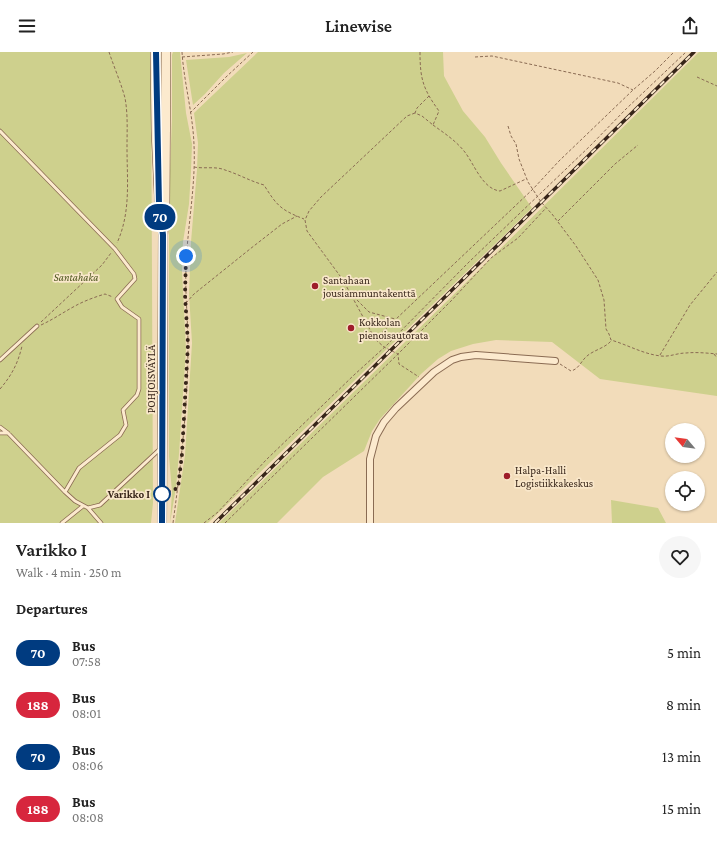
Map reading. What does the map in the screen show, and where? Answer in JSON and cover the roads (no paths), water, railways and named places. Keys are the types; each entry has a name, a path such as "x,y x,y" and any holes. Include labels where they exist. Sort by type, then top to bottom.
{"main road":[{"name":"POHJOISVÄYLÄ","path":"156,52 159,204 163,235"},
{"name":"POHJOISVÄYLÄ","path":"162,523 163,235 165,205 166,52"}],"street":[{"path":"370,523 370,459 376,436 384,422 423,382 443,365 456,359 468,356 476,355 555,361"}],"lane":[{"path":"0,131 115,249 134,274 134,279 117,299 122,307 139,319 139,389 137,395 123,410 126,425 120,436 79,468 65,492"},
{"path":"0,360 37,326"},
{"path":"0,427 8,433 65,492 83,506 88,508 101,523"},
{"path":"0,433 8,433"},
{"path":"88,508 100,505 163,446"},
{"path":"62,523 83,506"}],"railway":[{"path":"215,523 694,52"}],"place":[{"name":"Santahaan jousiammuntakenttä","path":"315,286"},
{"name":"Kokkolan pienoisautorata","path":"351,328"},
{"name":"Halpa-Halli Logistiikkakeskus","path":"507,476"},
{"name":"Varikko I","path":"162,494"}],"park label":[{"name":"Santahaka","path":"76,277"}]}
